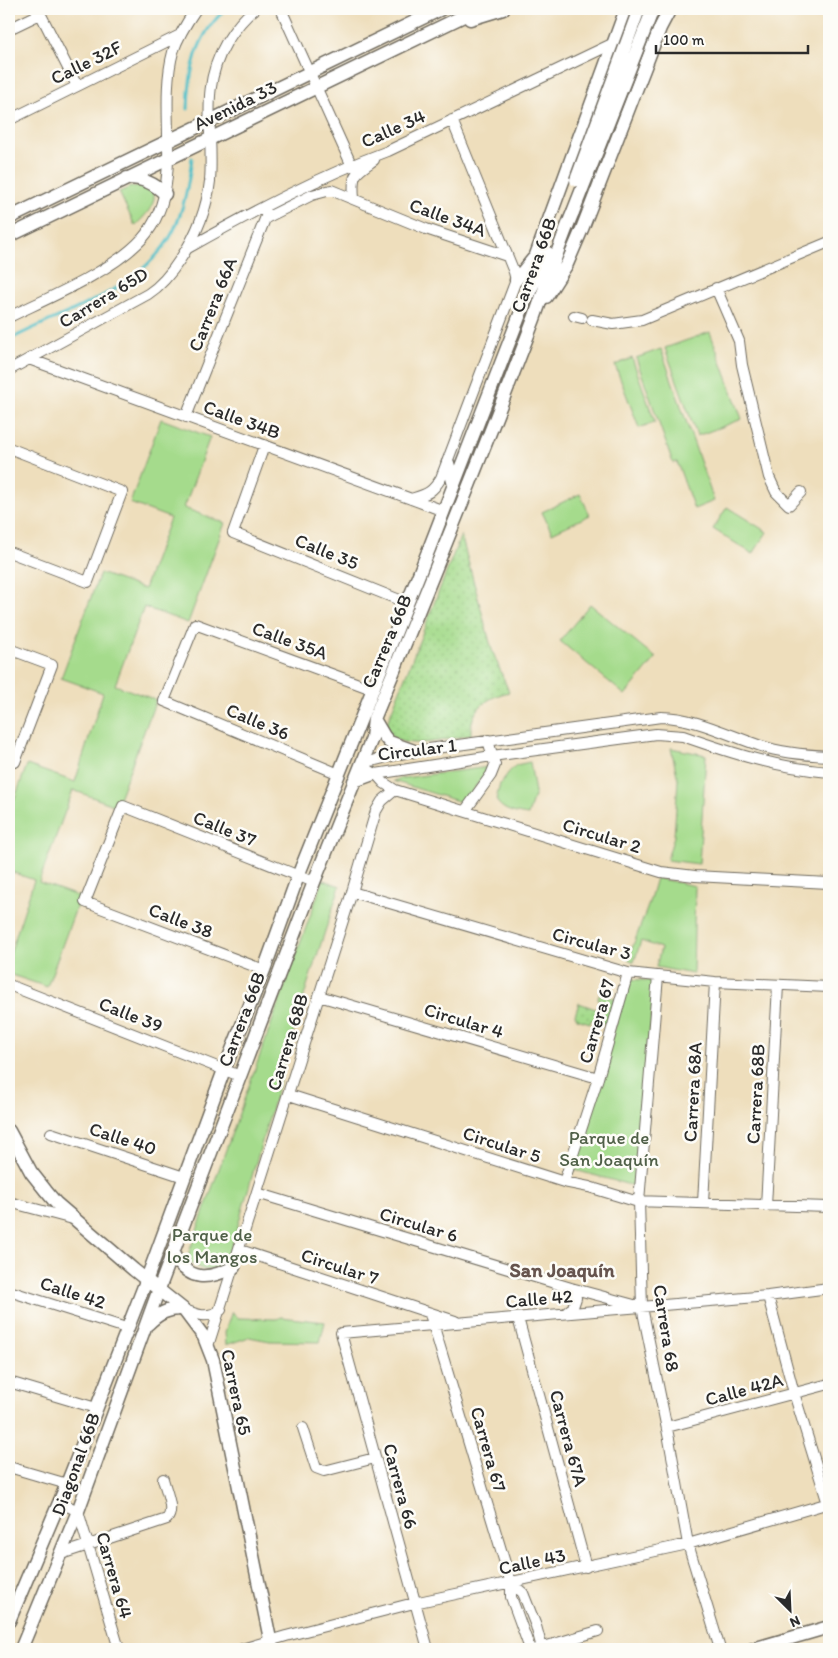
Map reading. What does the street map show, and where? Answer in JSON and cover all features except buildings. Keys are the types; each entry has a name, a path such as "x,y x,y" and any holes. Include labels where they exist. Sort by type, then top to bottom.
{"main road":[{"path":"422,18 436,9"},
{"name":"Avenida 33","path":"9,218 441,9"},
{"name":"Avenida 33","path":"9,236 478,9"},
{"path":"432,32 503,9"},
{"path":"524,304 536,255 626,9"},
{"name":"Carrera 66B","path":"159,1289 314,882 372,738 374,719 427,591 534,316 639,9"},
{"name":"Carrera 66B","path":"146,1279 298,876 444,511 524,304 569,212 653,9"},
{"path":"534,316 567,264 660,28 670,9"},
{"path":"622,21 627,27 641,33 656,32 660,28"},
{"path":"602,76 615,74 627,78 632,82 635,93"},
{"path":"127,178 136,178 152,183 165,194"},
{"path":"516,280 536,255"},
{"path":"448,463 454,485"},
{"path":"374,719 389,742 414,751"},
{"path":"338,774 362,763 354,734"},
{"path":"354,781 374,774"},
{"name":"Carrera 65","path":"9,1132 36,1180 56,1203 183,1309 199,1329 208,1346 213,1360 271,1645"},
{"path":"173,1254 184,1268 199,1276 216,1275 234,1267"},
{"name":"Diagonal 66B","path":"9,1621 12,1606 67,1484 146,1279"},
{"name":"Diagonal 66B","path":"21,1649 78,1511 159,1289"},
{"path":"146,1326 161,1314 170,1310 183,1309"},
{"path":"753,1649 829,1627"}],"street":[{"name":"Carrera 65D","path":"9,317 79,282 127,253 157,220 165,194 168,141 167,107 173,53 180,35 196,9"},
{"name":"Carrera 65D","path":"9,370 154,290 170,274 188,248 196,233 210,179 209,121 211,82 219,55 233,32 248,14 255,9"},
{"path":"281,9 351,164"},
{"path":"9,29 39,11 77,86"},
{"name":"Calle 32F","path":"9,120 180,35"},
{"name":"Calle 34","path":"188,248 351,164 388,151 614,43"},
{"path":"452,120 516,280"},
{"path":"354,199 352,180 357,173 388,151"},
{"name":"Calle 34A","path":"266,218 331,190 426,229 507,256"},
{"name":"Carrera 66A","path":"186,417 272,204"},
{"path":"582,318 613,324 642,320 829,242"},
{"name":"Carrera 66B","path":"411,499 430,493 448,463 516,280"},
{"path":"716,288 739,341 742,365 768,477 776,492 789,505 801,492"},
{"name":"Calle 34B","path":"28,359 444,511"},
{"name":"Calle 35","path":"264,446 233,533 407,602"},
{"path":"9,448 122,492 88,582 9,552"},
{"name":"Calle 35A","path":"164,701 195,624 372,689"},
{"path":"9,649 52,665 12,761"},
{"name":"Calle 36","path":"164,701 338,774"},
{"name":"Circular 1","path":"362,763 414,751 609,723 669,717 692,722 763,746 788,752 829,756"},
{"name":"Circular 1","path":"362,763 374,774 492,756 656,734 671,734 789,768 829,772"},
{"path":"465,811 491,775 495,764 488,740"},
{"name":"Circular 2","path":"374,774 387,786 395,790 661,872 677,875 829,882"},
{"name":"Carrera 68B","path":"208,1346 289,1095 378,805 395,790"},
{"name":"Calle 37","path":"85,902 123,806 314,882"},
{"name":"Circular 3","path":"352,892 628,973 715,982 829,987"},
{"name":"Calle 38","path":"85,902 264,970"},
{"name":"Carrera 67","path":"564,1182 598,1078 628,973"},
{"name":"Carrera 68","path":"658,976 639,1201 642,1307 667,1427 688,1544 720,1649"},
{"name":"Carrera 68A","path":"703,1203 715,982"},
{"name":"Carrera 68B","path":"766,1206 778,985"},
{"name":"Calle 39","path":"9,986 240,1076"},
{"name":"Circular 4","path":"319,996 598,1078"},
{"name":"Circular 5","path":"289,1095 564,1182 639,1201 829,1208"},
{"name":"Calle 40","path":"51,1133 184,1178"},
{"name":"Circular 6","path":"257,1194 571,1288 642,1307"},
{"path":"9,1202 77,1220"},
{"name":"Circular 7","path":"240,1250 460,1323"},
{"path":"566,1313 573,1307 576,1298 571,1288"},
{"name":"Calle 42","path":"341,1333 768,1296 829,1288"},
{"name":"Calle 42","path":"9,1291 126,1328"},
{"path":"768,1296 794,1393 829,1504"},
{"path":"183,1309 203,1316 209,1316 221,1310"},
{"path":"430,1314 434,1325"},
{"name":"Carrera 67A","path":"518,1318 586,1567"},
{"name":"Carrera 67","path":"434,1325 511,1583 512,1597 530,1649"},
{"name":"Carrera 66","path":"341,1333 428,1649"},
{"path":"9,1382 96,1408"},
{"name":"Calle 42A","path":"667,1427 829,1384"},
{"path":"303,1428 316,1468 320,1470 324,1471 375,1458"},
{"path":"9,1467 67,1484"},
{"path":"61,1554 167,1519 170,1515 170,1510 163,1479"},
{"path":"59,1502 78,1511"},
{"name":"Calle 43","path":"242,1649 271,1645 414,1603 688,1544 829,1504"},
{"name":"Carrera 64","path":"78,1511 119,1649"},
{"path":"77,1549 87,1552 92,1558"},
{"name":"Carrera 67","path":"511,1583 524,1593 534,1618 540,1648"},
{"path":"540,1648 598,1631"}],"green space":[{"path":"138,186 153,190 154,201 135,226 119,192"},
{"path":"710,332 742,419 697,436 665,348"},
{"path":"661,349 714,501 694,509 677,462 673,463 636,358"},
{"path":"632,358 655,422 639,428 615,365"},
{"path":"161,419 210,437 184,508 225,523 188,623 144,607 115,685 156,700 116,806 73,790 39,882 80,897 47,987 9,974 9,957 34,880 9,871 9,814 27,765 75,782 103,693 61,678 100,573 144,589 170,518 130,503"},
{"path":"580,494 590,515 552,533 542,512"},
{"path":"727,507 767,532 753,554 713,529"},
{"path":"461,535 492,650 509,692 493,697 481,706 473,718 471,735 421,743 407,743 396,740 389,733 387,723"},
{"path":"590,604 656,658 625,695 560,641"},
{"path":"671,748 706,755 699,864 667,860 674,836 678,780"},
{"path":"530,762 535,793 528,815 514,813 502,807 496,800 500,784 516,765"},
{"path":"489,767 464,803 393,781 403,778"},
{"path":"656,878 695,886 693,974 656,967 661,948 641,941 634,962 628,959 648,906"},
{"name":"Parque de los Mangos","path":"323,880 340,886 307,986 231,1249 223,1263 212,1270 206,1270 193,1264 187,1258"},
{"name":"Parque de San Joaquín","path":"630,979 655,981 634,1186 571,1169"},
{"path":"599,994 616,999 607,1024 591,1020 590,1023 577,1019 575,1015 579,1003 601,1011 604,1001 598,999"},
{"path":"232,1311 237,1318 276,1319 281,1317 325,1322 320,1342 270,1341 249,1337 226,1345 225,1332"}],"waterway":[{"path":"188,109 190,81 196,54 208,30 226,9"},
{"path":"9,340 96,299 137,274 154,258 169,239 178,221 187,189 192,158"}],"district":[{"name":"San Joaquín","path":"562,1270"}]}
